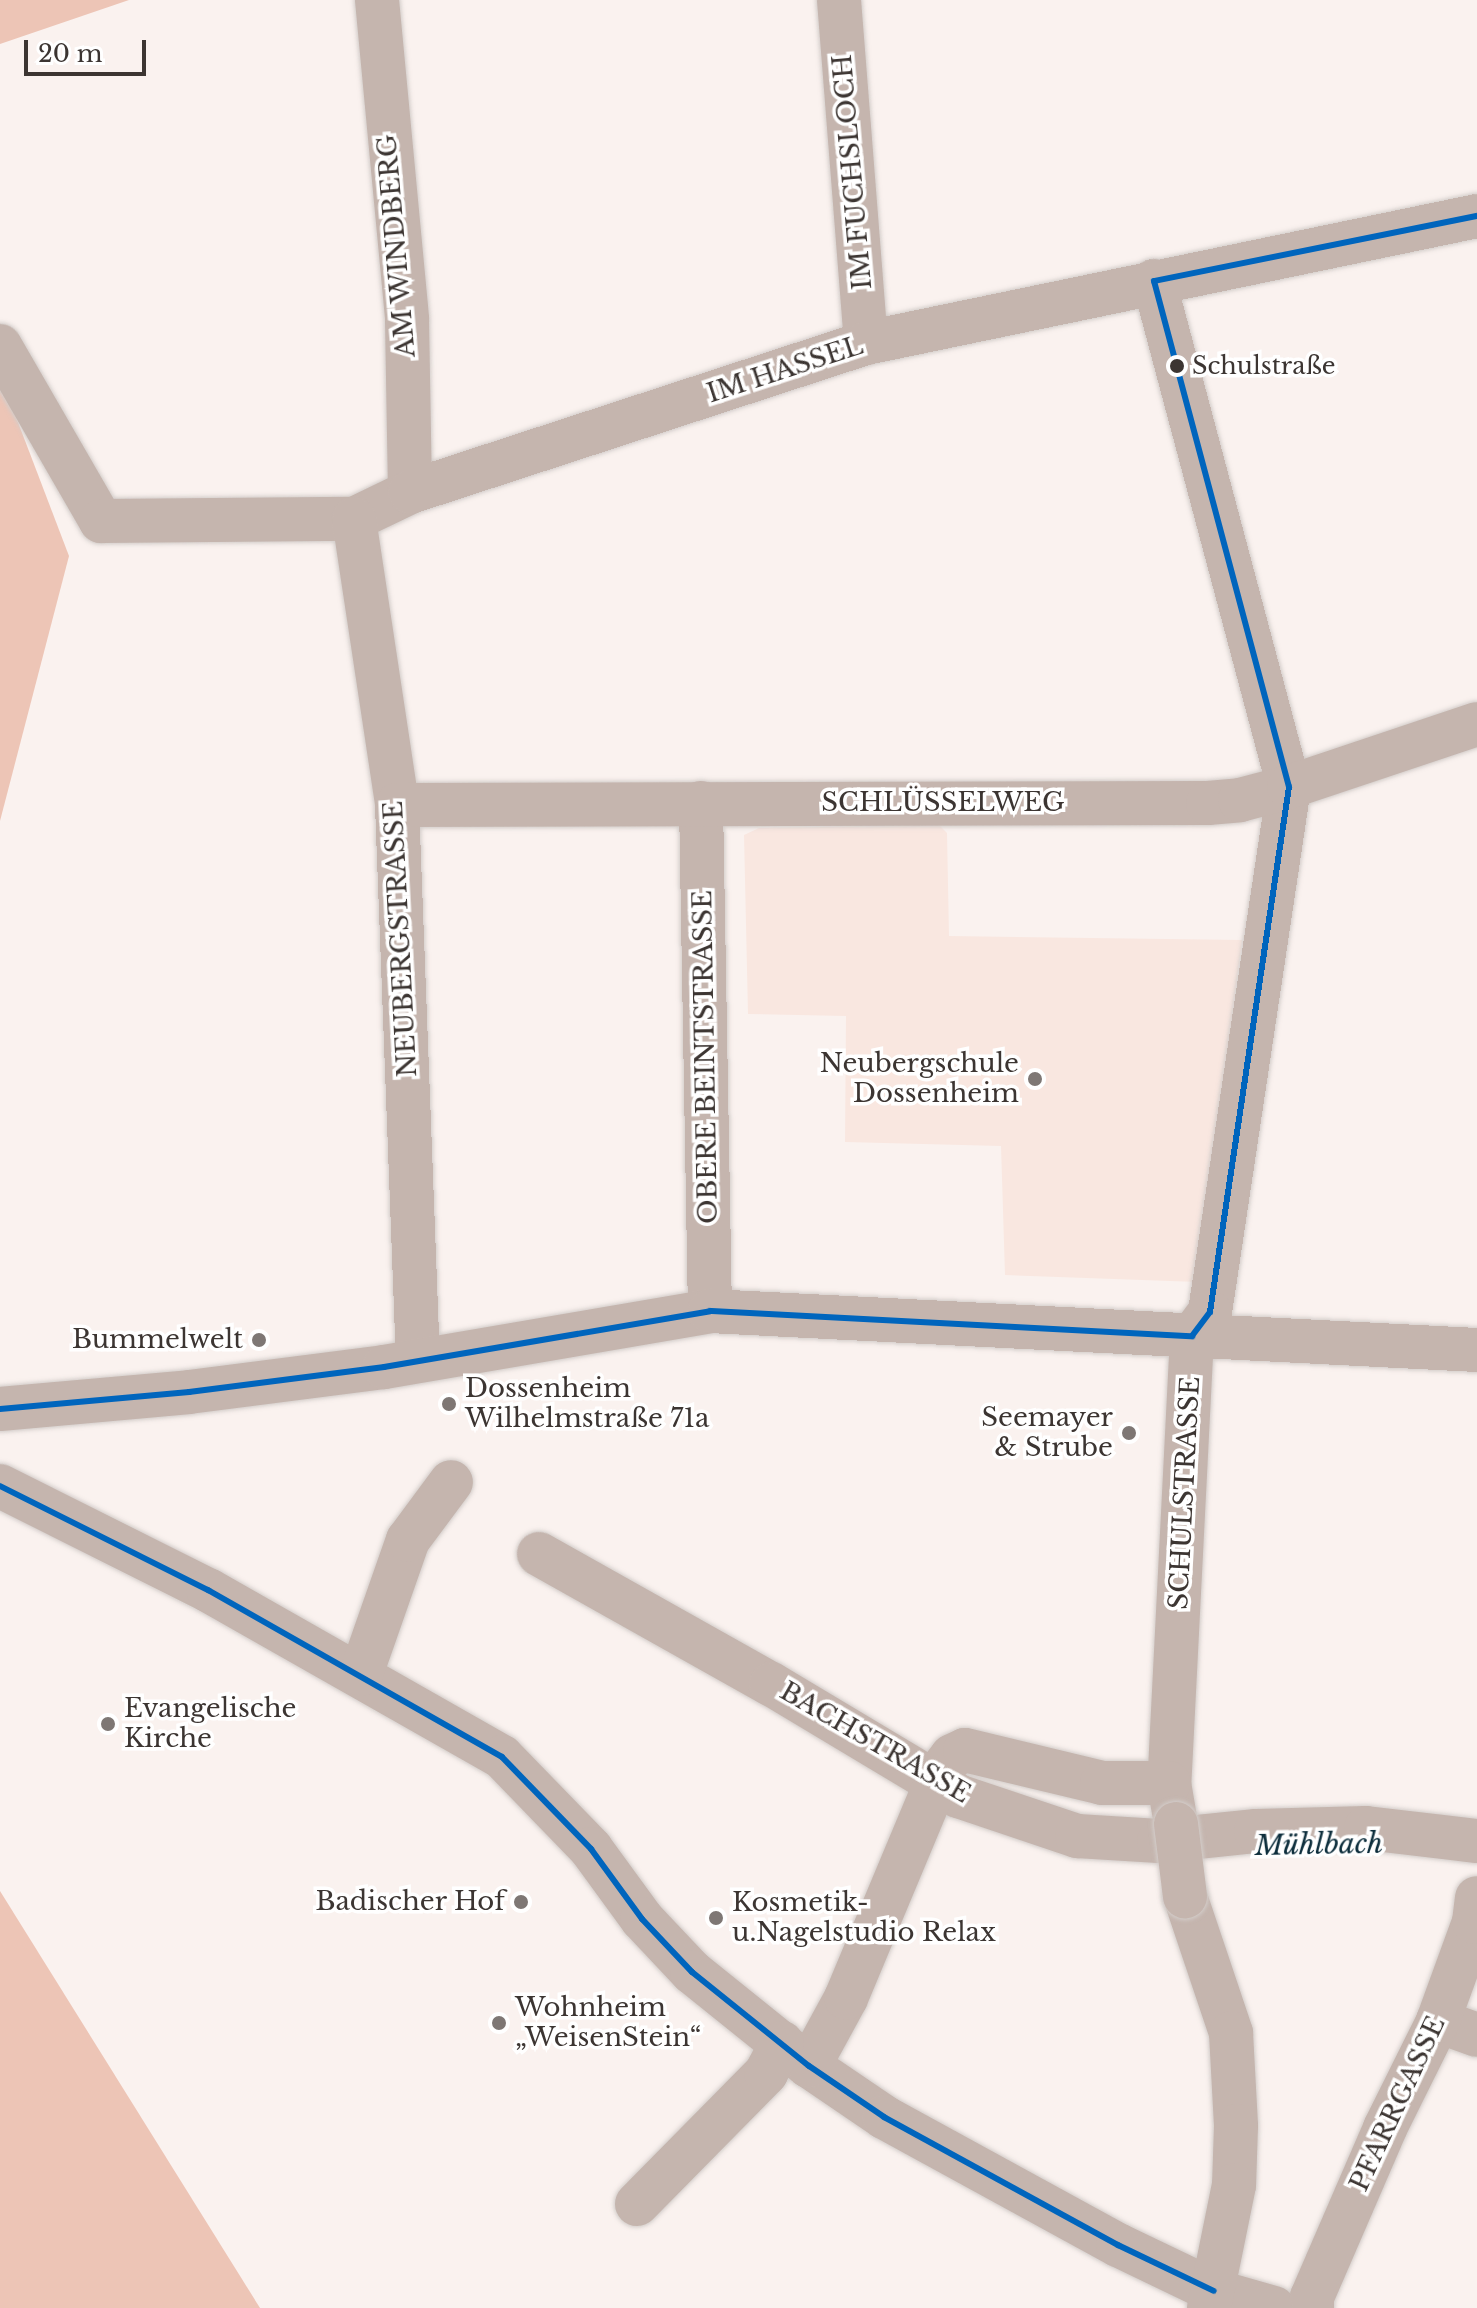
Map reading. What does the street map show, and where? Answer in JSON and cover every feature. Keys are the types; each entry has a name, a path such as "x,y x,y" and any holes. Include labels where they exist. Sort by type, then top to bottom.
{"street":[{"name":"AM WINDBERG","path":"377,0 407,320 410,492"},
{"name":"IM FUCHSLOCH","path":"839,0 866,343"},
{"name":"IM HASSEL","path":"0,346 101,521 354,519 410,492 866,343 1477,216"},
{"name":"SCHULSTRASSE","path":"1154,281 1289,787 1210,1312 1192,1336 1172,1804 1185,1896 1231,2033 1236,2126 1234,2185 1212,2300"},
{"name":"NEUBERGSTRASSE","path":"354,519 397,805 418,1361"},
{"name":"SCHLÜSSELWEG","path":"397,805 1208,803 1240,800 1289,787 1477,724"},
{"name":"OBERE BEINTSTRASSE","path":"701,803 710,1311"},
{"path":"0,1409 189,1392 418,1361 710,1311 1477,1350"},
{"path":"361,1674 408,1540 451,1482"},
{"path":"0,1486 208,1590 361,1674 502,1757 591,1849 642,1919 692,1972 796,2055 908,2131 1212,2300 1274,2308"},
{"name":"BACHSTRASSE","path":"539,1554 771,1684 958,1796 1077,1836 1159,1841 1256,1831 1366,1828 1477,1841"},
{"path":"637,2204 766,2073 796,2055 853,1985 936,1783 952,1756 965,1750 1102,1783 1172,1804"},
{"name":"PFARRGASSE","path":"1312,2308 1312,2297 1385,2128 1458,2028 1477,1898"}],"shaded area":[{"path":"0,0 129,0 0,44"},
{"path":"0,375 69,556 0,821"},
{"name":"Neubergschule Dossenheim","path":"939,825 947,833 949,936 1242,940 1198,1282 1005,1275 1001,1146 845,1142 846,1016 748,1014 744,835 759,828"},
{"path":"0,1891 260,2308 0,2308"}],"transit line":[{"path":"1154,281 1477,216"},
{"path":"1154,281 1289,787 1210,1312 1192,1336"},
{"path":"0,1409 189,1392 384,1367 710,1311 1192,1336"},
{"path":"0,1486 208,1590 502,1757 591,1849 642,1919 692,1972 809,2066 884,2117 1118,2245 1214,2291"}],"place":[{"name":"Schulstraße","path":"1177,366"},
{"name":"Neubergschule Dossenheim","path":"1035,1079"},
{"name":"Bummelwelt","path":"259,1340"},
{"name":"Dossenheim Wilhelmstraße 71a","path":"449,1404"},
{"name":"Seemayer & Strube","path":"1129,1433"},
{"name":"Evangelische Kirche","path":"108,1724"},
{"name":"Badischer Hof","path":"521,1902"},
{"name":"Kosmetik- u.Nagelstudio Relax","path":"716,1918"},
{"name":"Wohnheim „WeisenStein“","path":"499,2023"}],"water label":[{"name":"Mühlbach","path":"1319,1845"}]}
